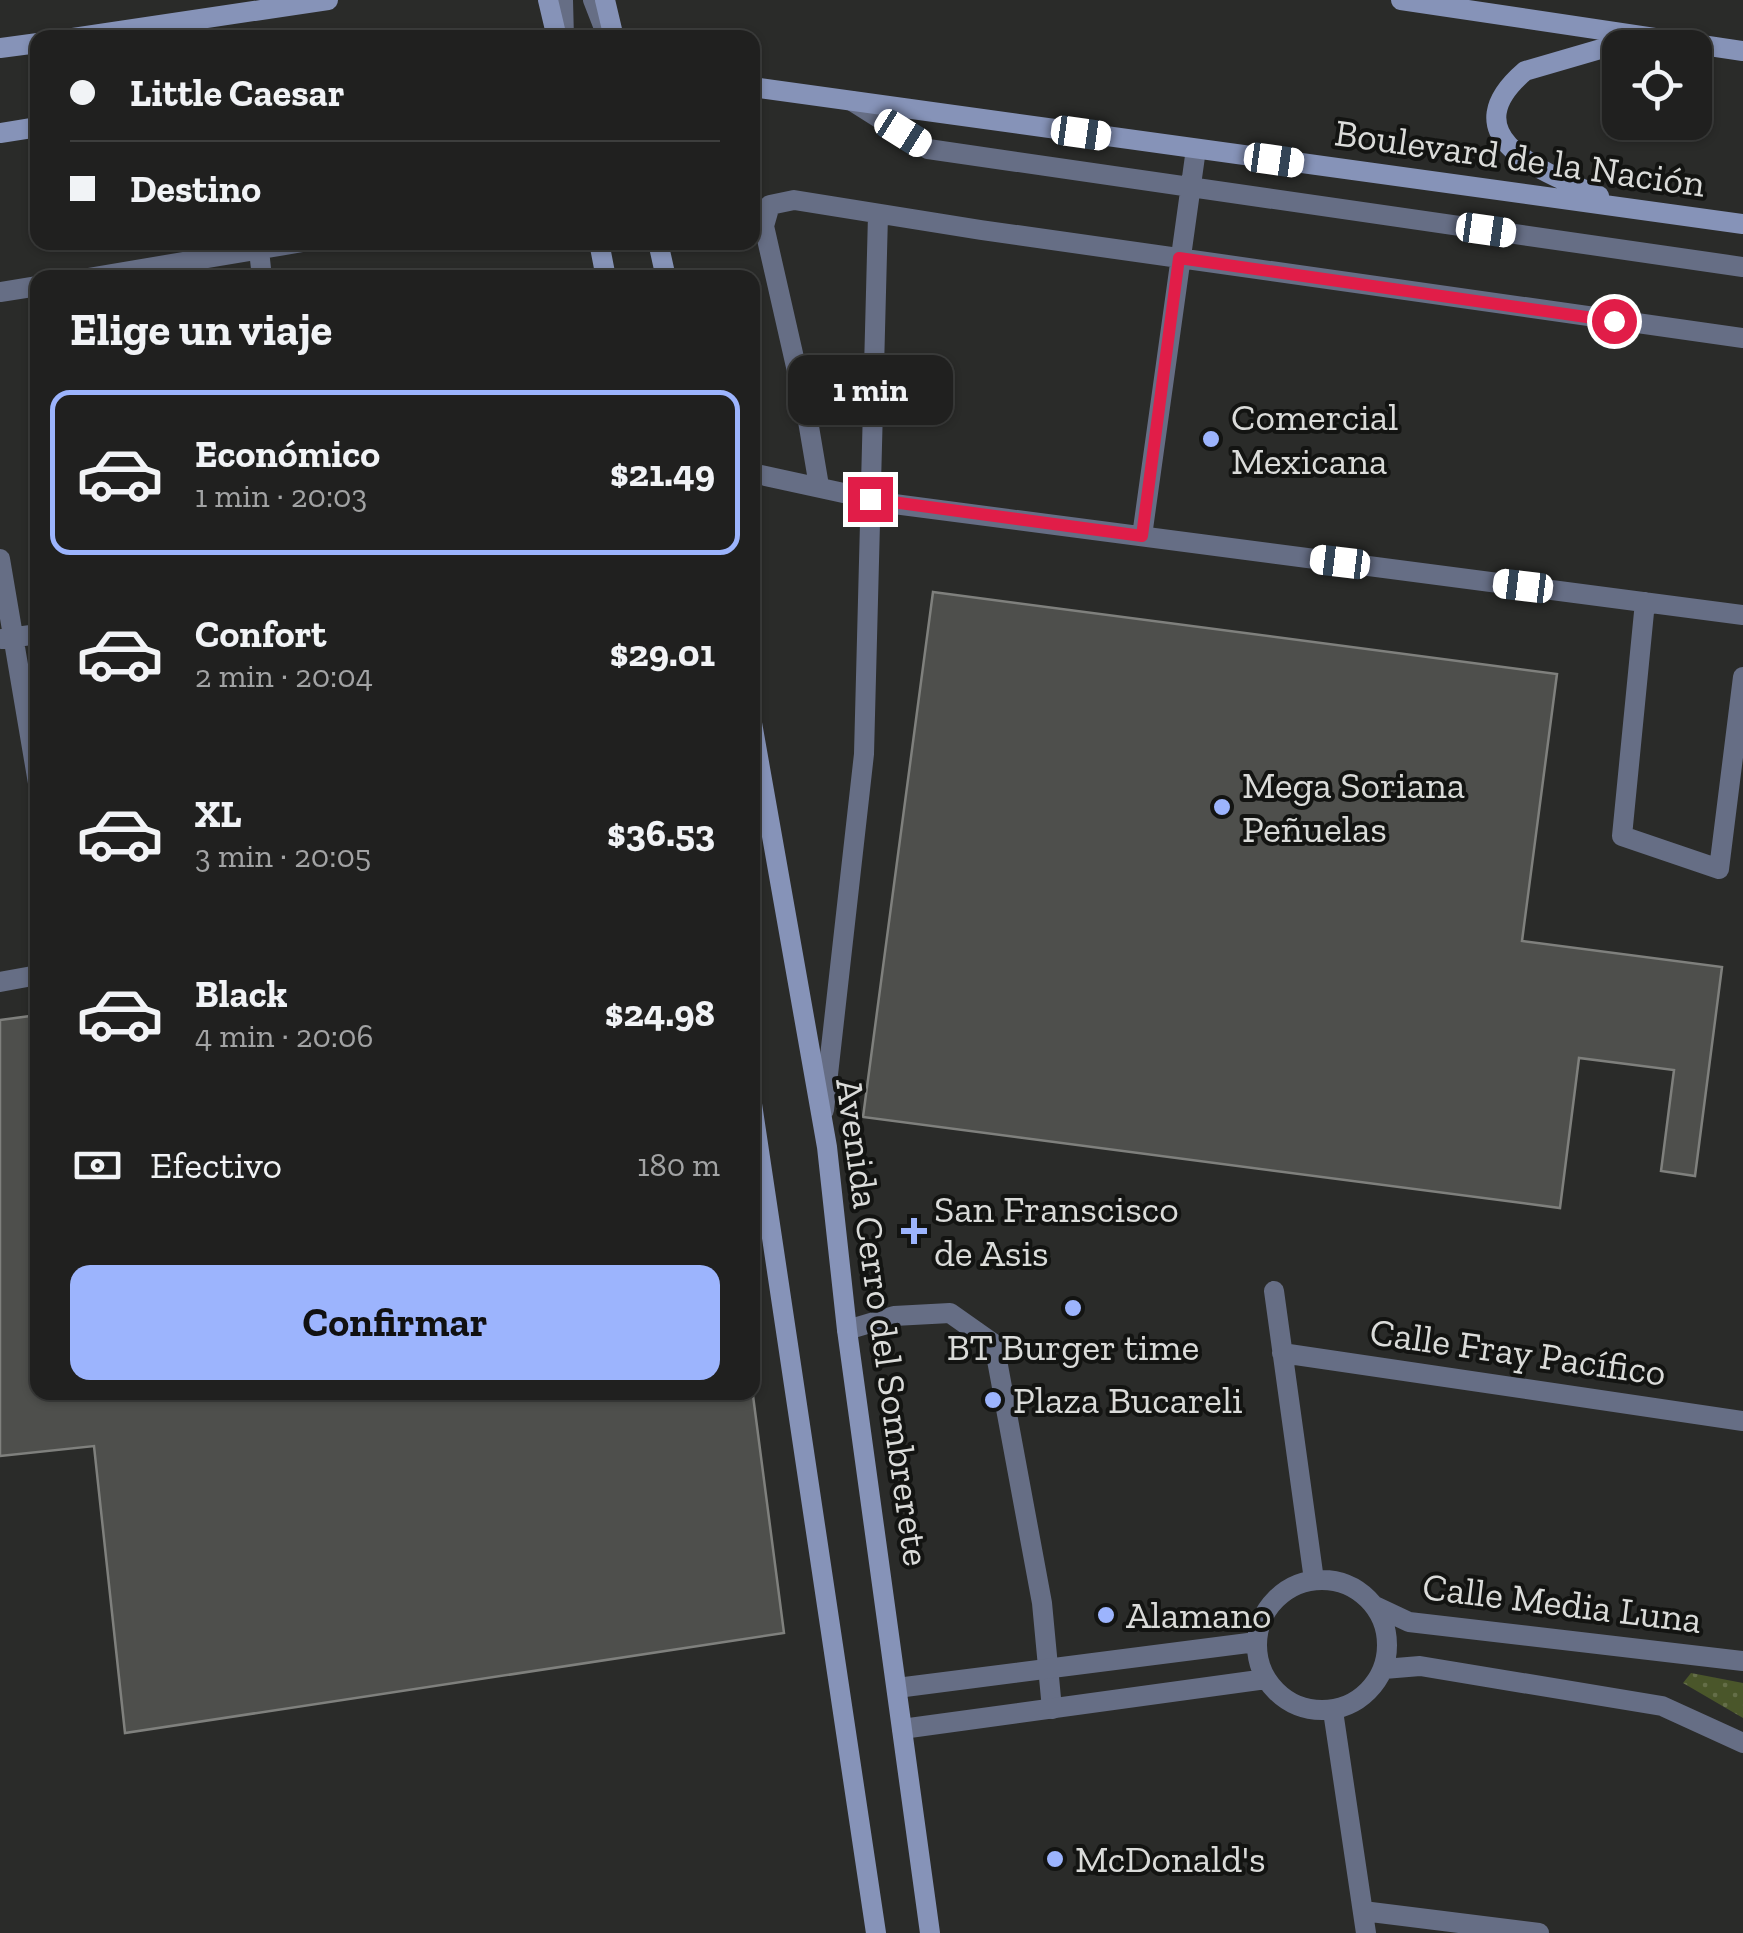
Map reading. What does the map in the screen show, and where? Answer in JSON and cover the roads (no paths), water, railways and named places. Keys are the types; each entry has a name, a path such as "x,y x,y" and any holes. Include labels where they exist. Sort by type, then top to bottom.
{"main road":[{"path":"127,30 328,0"},
{"path":"548,0 557,30"},
{"path":"606,0 610,30"},
{"path":"1401,0 1606,30"},
{"path":"0,48 30,44"},
{"path":"1712,46 1743,51"},
{"path":"1602,49 1526,71 1514,81 1502,100 1498,116 1500,135 1520,158 1624,206"},
{"name":"Boulevard de la Nación","path":"760,88 1743,224"},
{"path":"0,132 30,128"},
{"name":"Avenida Cerro del Sombrerete","path":"760,768 822,1120 930,1933"},
{"path":"760,1157 876,1933"}],"street":[{"path":"561,30 563,0"},
{"path":"593,0 607,30"},
{"path":"852,101 928,149 1743,266"},
{"path":"1142,536 1196,149"},
{"path":"819,486 764,226 770,205 794,200 1743,338"},
{"path":"822,1120 864,754 878,215"},
{"path":"172,270 258,250 261,270"},
{"path":"0,292 30,287"},
{"path":"760,475 870,499 1743,614"},
{"path":"0,559 6,638 30,747"},
{"path":"1645,602 1622,836 1720,869 1743,677"},
{"path":"0,982 30,976"},
{"path":"1274,1291 1314,1580"},
{"path":"847,1330 894,1316 950,1313 994,1344 1042,1603 1052,1709"},
{"name":"Calle Fray Pacífico","path":"1282,1353 1743,1420"},
{"path":"1314,1580 1337,1581 1358,1590 1375,1606 1386,1626 1389,1649 1384,1670 1372,1689 1354,1703 1332,1711 1300,1708 1280,1697 1257,1658 1256,1642 1262,1620 1273,1601 1292,1587 1314,1580"},
{"name":"Calle Media Luna","path":"1375,1606 1409,1622 1743,1662"},
{"path":"897,1688 1256,1642"},
{"path":"1384,1670 1420,1666 1662,1706 1743,1742"},
{"path":"902,1728 1266,1679"},
{"path":"1332,1711 1366,1933"},
{"path":"1362,1910 1539,1933"}],"place":[{"name":"Comercial Mexicana","path":"1211,439"},
{"name":"Mega Soriana Peñuelas","path":"1222,807"},
{"name":"San Franscisco de Asis","path":"914,1231"},
{"name":"BT Burger time","path":"1073,1308"},
{"name":"Plaza Bucareli","path":"993,1400"},
{"name":"Alamano","path":"1106,1615"},
{"name":"McDonald's","path":"1055,1859"}]}
